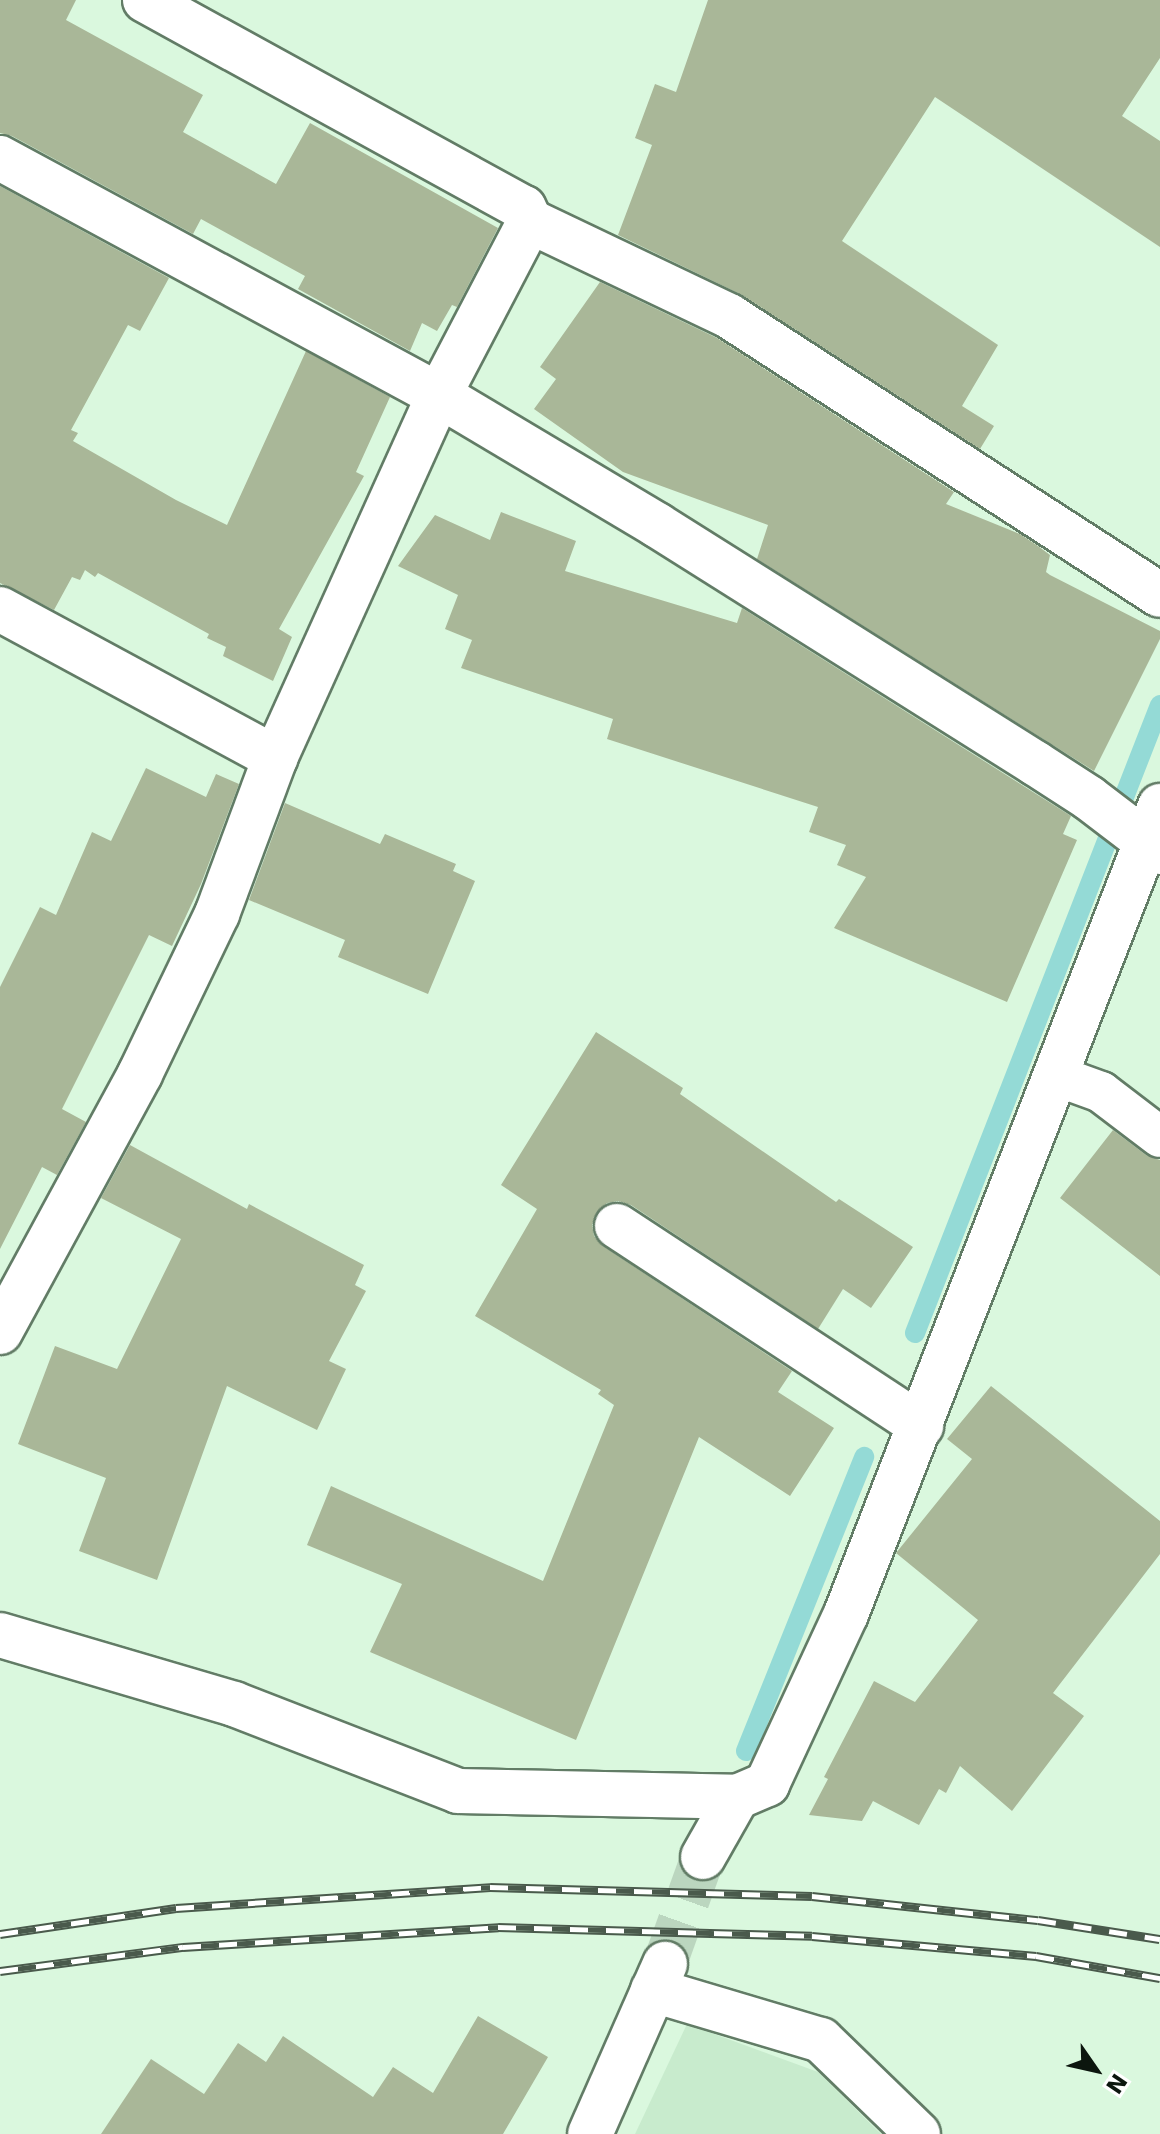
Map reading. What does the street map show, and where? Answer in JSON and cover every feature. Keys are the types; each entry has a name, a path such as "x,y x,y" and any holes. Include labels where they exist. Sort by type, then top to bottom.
{"street":[{"path":"145,0 524,208 530,221 729,316 1160,595"},
{"path":"0,158 439,395 657,525 1089,798 1155,833 846,1614 767,1784 737,1797 458,1791 234,1704 0,1635"},
{"path":"0,1332 140,1074 217,914 275,758 439,395 530,221"},
{"path":"0,609 275,758"},
{"path":"617,1226 921,1426"},
{"path":"703,1857 737,1797"},
{"path":"590,2134 659,1976 821,2040 918,2134"}],"lane":[{"path":"1057,1076 1101,1092 1160,1137"}],"shaded area":[{"path":"687,2024 818,2072 881,2134 635,2134"}],"building":[{"path":"0,0 76,0 66,20 203,95 183,132 276,184 310,123 498,228 457,307 452,305 437,331 422,323 410,351 298,289 305,276 201,219 193,234 12,136 0,133"},
{"path":"708,0 1160,0 1160,58 1122,116 1160,141 1160,247 935,97 842,241 998,345 962,406 994,426 980,449 742,295 618,235 652,145 635,138 655,84 676,92"},
{"path":"0,186 169,278 140,331 128,325 71,430 78,433 73,441 176,500 227,525 306,351 390,397 356,472 364,476 279,629 292,637 273,681 223,656 226,647 207,638 209,634 98,573 95,577 85,570 80,580 72,577 54,610 0,583"},
{"path":"600,282 717,338 954,492 946,504 1020,534 1038,546 1050,555 1046,572 1050,575 1160,631 1160,639 1094,771 757,559 768,525 623,472 534,409 556,379 540,367"},
{"path":"501,512 576,541 565,571 737,623 742,608 1071,816 1063,834 1077,840 1007,1002 834,928 866,877 837,865 846,845 809,832 818,807 607,739 613,719 461,668 472,640 445,629 458,595 398,566 435,515 490,540"},
{"path":"146,768 206,797 216,774 239,784 201,884 172,946 149,935 62,1109 86,1122 57,1175 42,1167 0,1249 0,987 40,907 56,915 92,832 111,841"},
{"path":"285,803 380,844 385,834 456,864 453,871 475,881 428,994 338,957 345,940 249,900"},
{"path":"596,1032 683,1088 680,1094 836,1202 839,1199 913,1247 871,1308 843,1289 818,1329 631,1205 618,1201 607,1203 597,1212 592,1225 594,1236 603,1246 792,1371 778,1392 834,1428 790,1496 699,1437 576,1740 370,1652 402,1584 307,1545 331,1486 543,1581 614,1405 598,1394 601,1390 475,1316 537,1209 501,1185"},
{"path":"1113,1130 1146,1155 1160,1160 1160,1276 1060,1198"},
{"path":"130,1145 247,1209 249,1204 364,1265 355,1285 366,1291 329,1361 346,1369 317,1430 227,1386 157,1580 79,1551 106,1478 18,1444 55,1346 117,1369 181,1239 101,1198"},
{"path":"991,1386 1160,1521 1160,1554 1053,1693 1084,1716 1012,1811 960,1766 946,1793 939,1789 919,1825 873,1801 862,1821 809,1815 828,1779 824,1777 874,1681 915,1702 978,1620 896,1553 972,1459 947,1439"},
{"path":"478,2016 548,2057 503,2134 101,2134 151,2059 204,2094 238,2043 266,2062 283,2036 373,2097 393,2067 433,2093"}],"waterway":[{"path":"915,1333 1160,705"},
{"path":"746,1751 864,1457"}],"tunnel":[{"path":"665,1963 703,1857"}],"railway":[{"path":"0,1934 176,1908 490,1887 812,1896 1038,1920 1160,1939"},
{"path":"0,1971 183,1947 498,1927 812,1936 1036,1956 1160,1978"}]}
